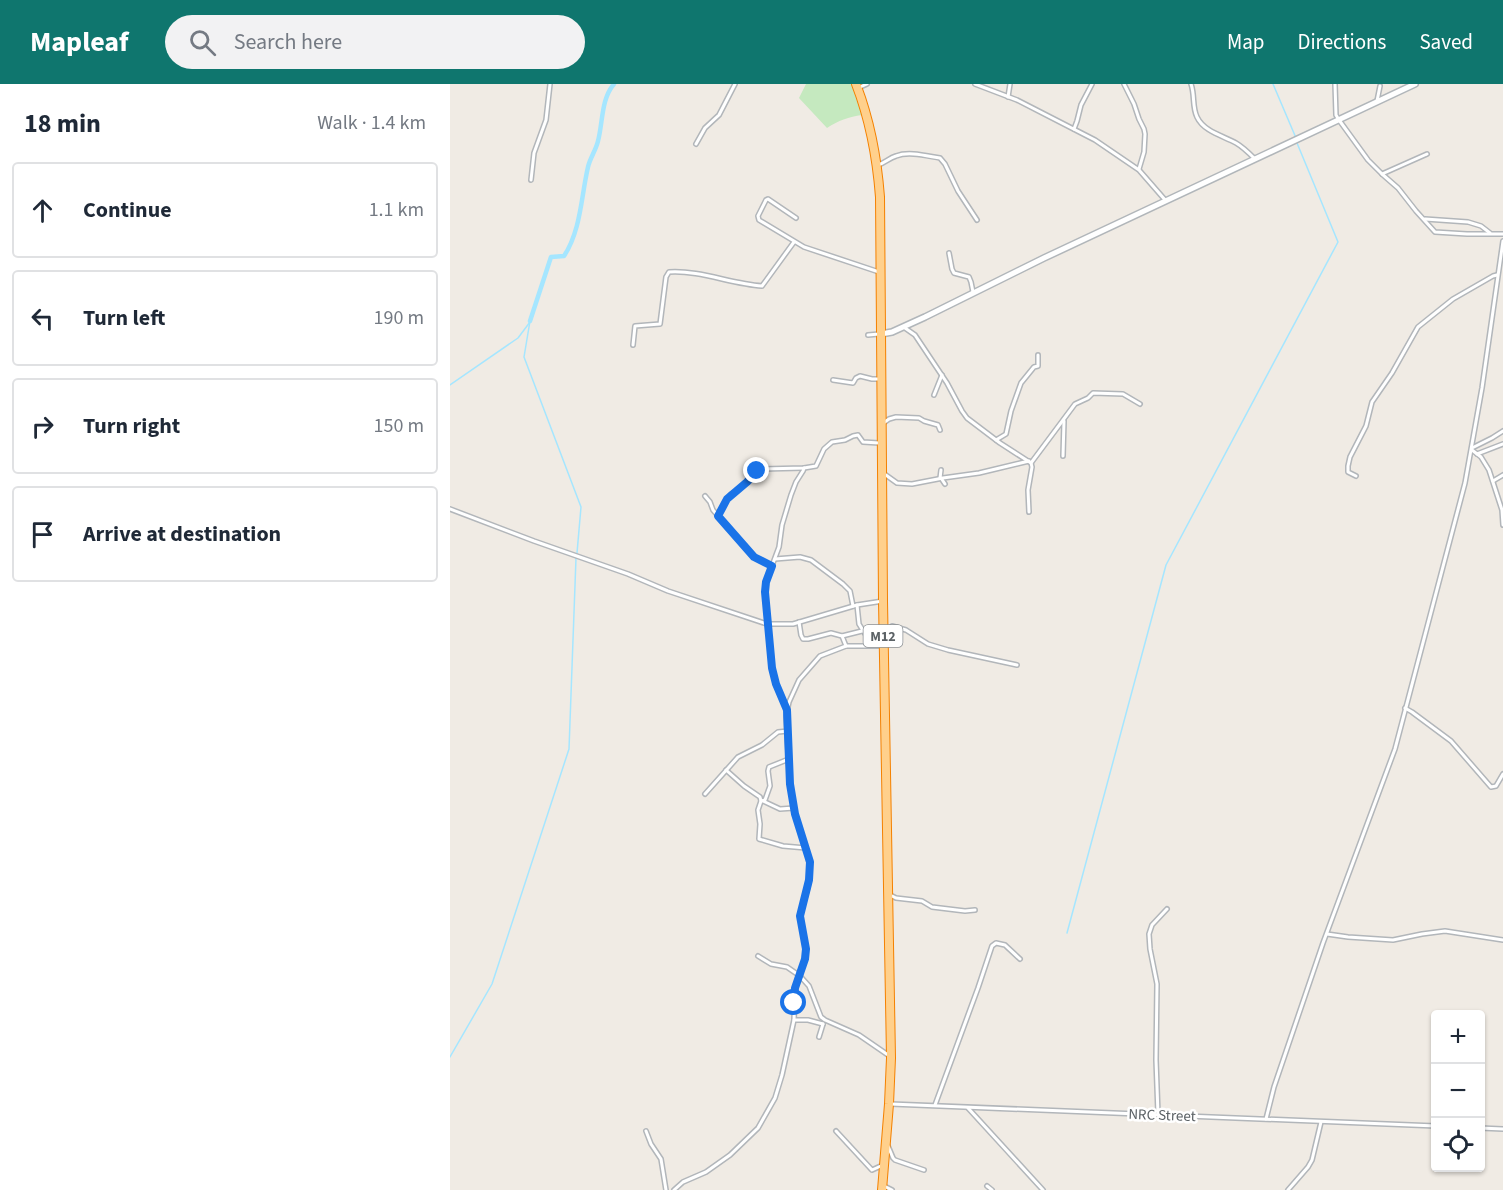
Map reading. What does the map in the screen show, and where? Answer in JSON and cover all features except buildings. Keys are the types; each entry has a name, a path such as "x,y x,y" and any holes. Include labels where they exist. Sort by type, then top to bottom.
{"highway":[{"name":"M12","path":"857,86 868,118 877,165 880,197 883,601 891,1058 882,1188"}],"street":[{"path":"531,180 533,159 546,120 550,84"},
{"path":"696,144 705,128 720,115 735,84"},
{"path":"857,86 867,84"},
{"path":"975,84 1008,97 1095,140 1139,170 1166,201"},
{"path":"1008,97 1010,84"},
{"path":"1074,129 1092,84"},
{"path":"1124,84 1144,129 1144,152 1139,170"},
{"path":"1191,84 1194,92 1195,112 1199,121 1217,134 1239,144 1256,160"},
{"path":"1335,84 1336,115 1339,120 1361,151 1398,188 1435,232 1503,234"},
{"path":"868,335 892,332 903,327 1044,258 1415,84"},
{"path":"1376,102 1380,86"},
{"path":"1382,174 1427,154"},
{"path":"877,165 900,155 940,158 957,191 977,220"},
{"path":"796,218 768,199 758,216 759,220 794,242 880,273"},
{"path":"1423,219 1468,222 1481,226 1492,234"},
{"path":"633,345 635,326 660,324 666,277 669,272 709,275 762,286 794,242"},
{"path":"1266,1119 1274,1087 1327,934 1390,764 1453,533 1472,449 1503,242"},
{"path":"950,253 952,269 956,274 969,277 973,294"},
{"path":"1356,476 1348,472 1348,466 1350,457 1366,426 1372,402 1419,327 1453,299 1498,273 1503,267"},
{"path":"903,327 915,335 968,418 1030,462 1032,467 1028,490 1029,512"},
{"path":"996,440 1006,434 1021,383 1034,367 1038,366 1038,355"},
{"path":"934,394 942,375"},
{"path":"833,380 853,383 860,376 881,379"},
{"path":"882,472 897,483 912,484 1030,462 1076,404 1093,393 1123,394 1140,405"},
{"path":"881,425 889,418 920,418 938,425 940,430"},
{"path":"1063,456 1064,419"},
{"path":"1472,449 1503,431"},
{"path":"718,516 731,494 759,470 816,466 824,449 832,442 856,435 863,442 881,443"},
{"path":"1477,454 1503,444"},
{"path":"1472,449 1487,466 1502,510 1503,525"},
{"path":"787,710 774,678 765,586 779,547 782,525 791,495 804,468"},
{"path":"941,470 941,478 945,484"},
{"path":"1493,481 1503,476"},
{"path":"705,496 713,510 754,557 772,566"},
{"path":"450,509 628,574 668,591 767,624 788,625 855,605 883,601"},
{"path":"775,559 804,557 843,584 850,591 859,624 872,645"},
{"path":"799,622 803,639 831,633 842,636 862,631"},
{"path":"674,1190 683,1182 706,1172 730,1155 758,1128 779,1087 794,1020 795,988 806,949 800,916 809,880 810,862 794,808 790,784 787,710 799,680 816,659 824,654 846,646 884,646 888,641 889,629 892,626 906,630 928,644 1017,665"},
{"path":"842,636 846,646"},
{"path":"1405,708 1451,741 1491,788 1496,786 1503,774"},
{"path":"705,794 738,757 762,746 778,732 788,731"},
{"path":"789,759 769,767 770,786 758,810 759,840 783,846 806,848"},
{"path":"726,770 744,786 759,795 762,801 780,809 794,808"},
{"path":"888,894 896,898 922,900 932,907 975,910"},
{"path":"1158,1114 1157,984 1149,934 1152,925 1167,909"},
{"path":"1327,934 1393,940 1445,931 1503,940"},
{"path":"934,1105 992,946 996,943 1003,944 1020,958"},
{"path":"758,956 771,964 787,967 809,986 824,1022 819,1036"},
{"path":"794,1020 824,1022 860,1035 891,1058"},
{"name":"NRC Street","path":"889,1104 1431,1126"},
{"path":"969,1108 1043,1190"},
{"path":"1288,1190 1312,1160 1321,1122"},
{"path":"1485,1128 1503,1129"},
{"path":"646,1131 661,1159 666,1190"},
{"path":"836,1131 872,1170 884,1164"},
{"path":"886,1141 895,1160 924,1170"},
{"path":"987,1186 992,1190"},
{"path":"1036,1190 1039,1186"},
{"path":"882,1188 892,1190"}],"green space":[{"path":"806,84 852,84 863,115 844,119 827,128 799,98"}],"waterway":[{"path":"530,321 551,257 564,256 574,235 588,167 598,141 607,97 614,84"},
{"path":"1273,84 1296,138"},
{"path":"1067,933 1166,565 1338,242 1297,143"},
{"path":"530,321 524,357 581,507 577,553"},
{"path":"450,385 518,338 530,322"},
{"path":"450,1057 492,984 569,749 576,558"}],"route":[{"path":"757,471 731,494 718,516 754,557 772,566 765,592 770,654 776,684 787,710 790,784 795,814 810,862 808,887 800,916 806,949 805,959 795,988 794,1003"}]}
